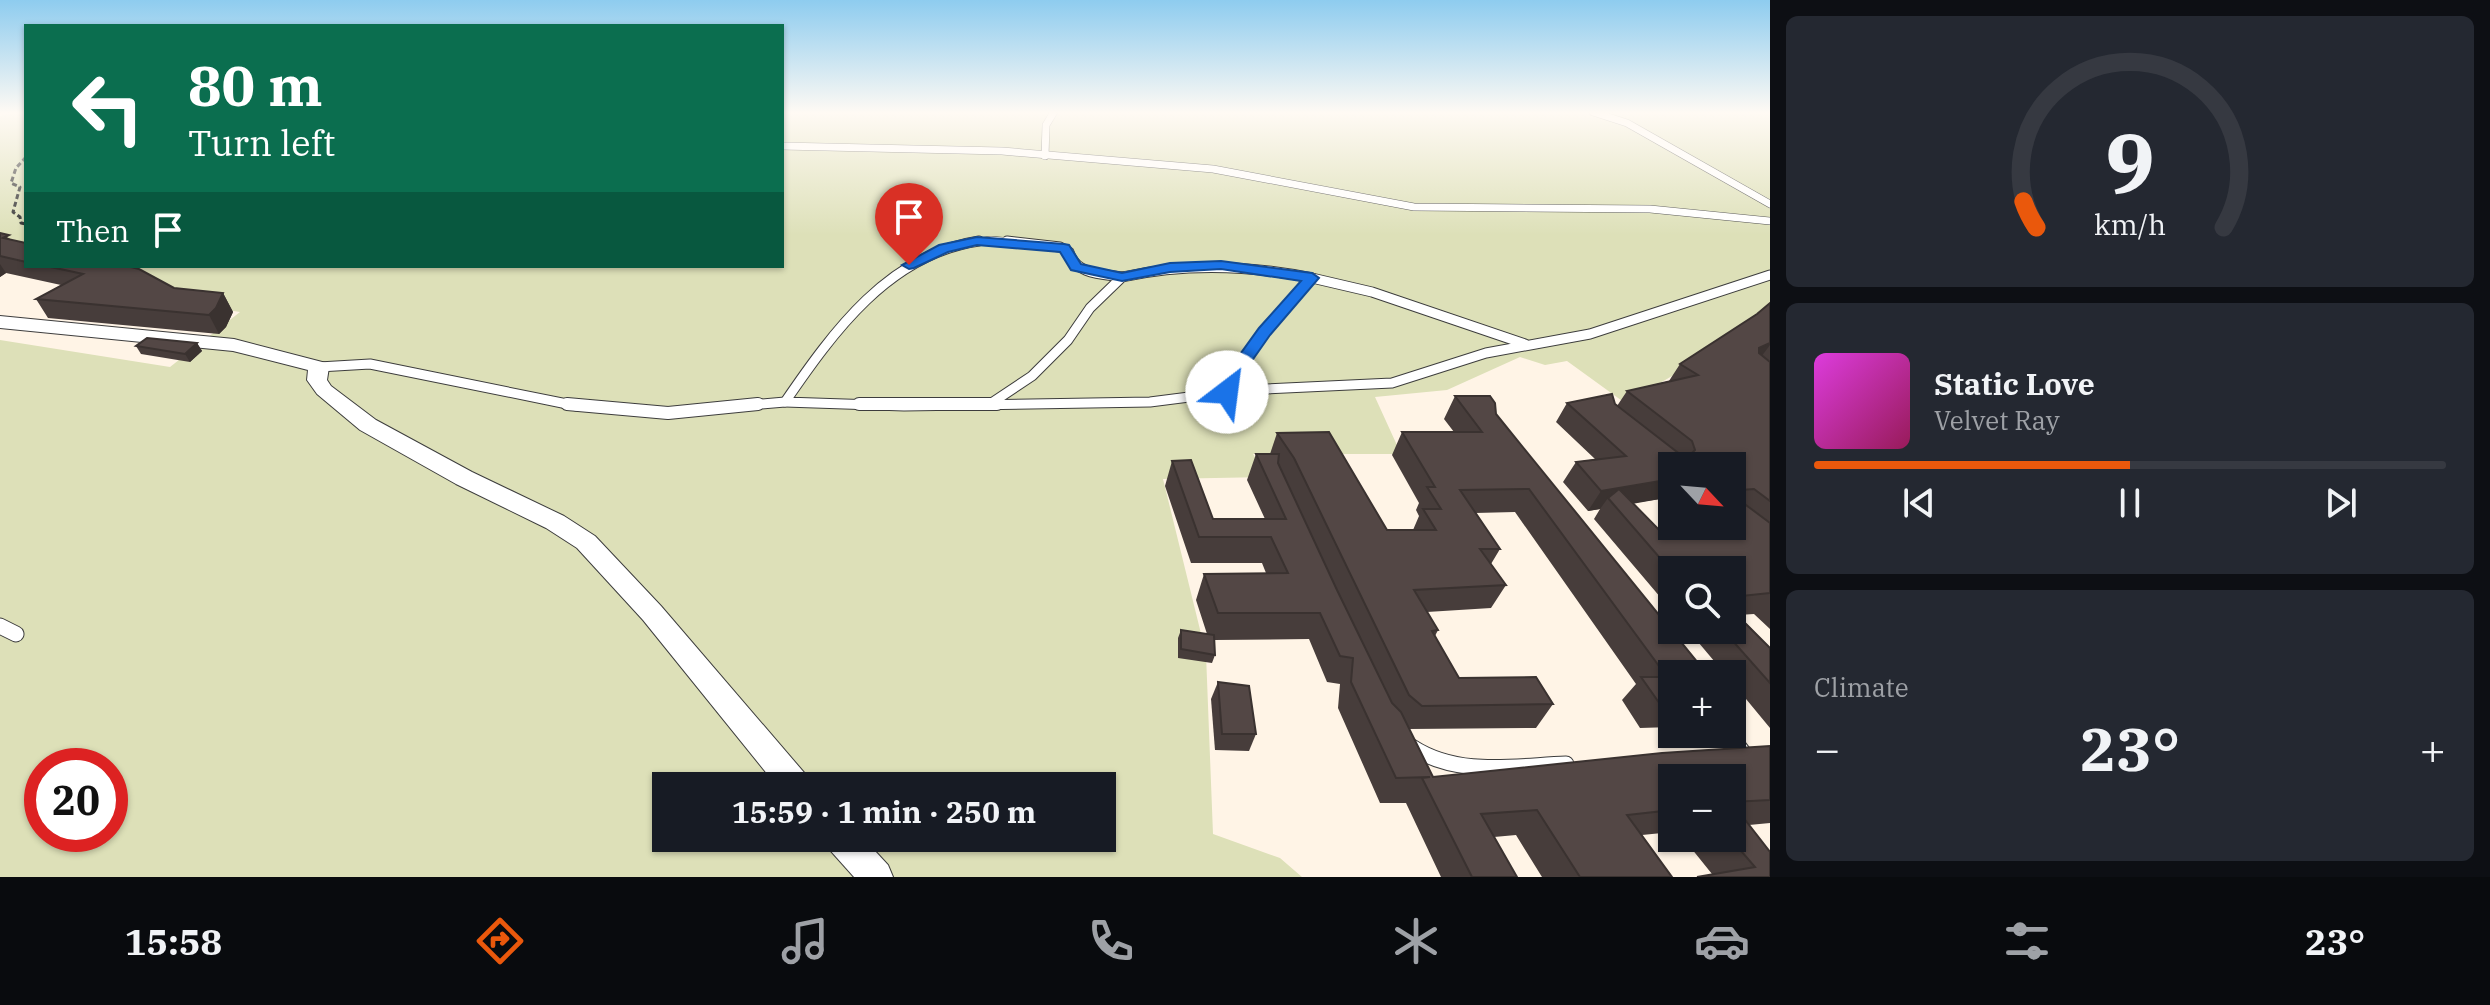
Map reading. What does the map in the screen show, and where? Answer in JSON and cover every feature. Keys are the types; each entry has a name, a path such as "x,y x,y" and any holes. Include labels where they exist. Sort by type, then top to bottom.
{"street":[{"path":"0,322 234,345 319,367 317,380 324,390 368,425 464,478 555,522 586,542 652,613 784,772"},
{"path":"854,852 876,877"}],"lane":[{"path":"1004,153 1213,169 1414,207 1650,209 1770,221"},
{"path":"1680,153 1770,204"},
{"path":"785,402 839,328 909,265 944,248 977,241 1060,247 1069,252 1070,261 1076,267 1122,277 1170,267 1221,265 1312,278 1372,292 1525,344"},
{"path":"319,367 370,364 579,407 632,412 668,413 785,402 904,406 1150,402 1227,392 1392,383 1525,344 1590,334 1770,275"},
{"path":"990,404 1032,376 1068,340 1090,308 1122,277"},
{"path":"1227,392 1226,385 1264,331 1312,278"},
{"path":"0,626 16,634"},
{"path":"1398,735 1419,753 1457,767 1580,764"},
{"path":"1739,748 1747,759"}],"path":[{"path":"24,159 16,168 11,183 20,187 13,212 24,225"}],"green space":[{"path":"0,153 24,153 24,253 0,247"},
{"path":"784,153 1770,153 1770,306 1693,364 1625,403 1567,361 1545,365 1520,357 1447,390 1375,397 1401,454 1253,454 1267,477 1163,479 1206,654 1213,834 1280,858 1302,877 0,877 0,340 170,367 240,312 196,305 85,268 784,268"}],"building":[{"path":"0,233 9,235 3,238 24,243 24,262 0,256"},
{"path":"55,268 135,268 174,288 223,293 209,315 36,299 83,274"},
{"path":"1770,303 1770,343 1759,348 1759,353 1770,362 1770,501 1754,489 1746,490 1746,452 1693,452 1692,441 1627,391 1698,375 1680,364"},
{"path":"147,338 197,343 185,354 136,346"},
{"path":"1612,394 1615,404 1677,452 1658,452 1658,481 1601,491 1576,462 1626,456 1567,403"},
{"path":"1455,396 1490,396 1495,403 1496,414 1658,614 1658,644 1683,644 1696,660 1658,660 1658,665 1529,489 1460,490 1500,549 1480,549 1506,585 1414,590 1438,630 1432,631 1459,678 1536,677 1553,704 1422,706 1409,695 1294,458 1277,433 1329,432 1387,530 1436,530 1423,509 1441,509 1427,487 1435,487 1402,432 1482,432"},
{"path":"1256,454 1279,454 1278,463 1337,590 1392,703 1401,712 1433,777 1662,753 1770,746 1770,800 1746,801 1746,764 1658,764 1658,812 1627,815 1672,877 1580,877 1537,810 1481,814 1517,877 1472,877 1422,778 1430,777 1396,778 1351,682 1353,658 1340,656 1320,613 1218,613 1204,574 1288,573 1271,537 1199,537 1172,461 1191,460 1213,519 1286,519"},
{"path":"1619,489 1658,529 1658,540 1746,540 1746,505 1770,523 1770,593 1746,596 1746,556 1658,556 1608,498"},
{"path":"1746,624 1770,648 1770,683 1735,644 1746,644"},
{"path":"1181,630 1214,635 1215,655 1181,649"},
{"path":"1641,677 1658,677 1658,701"},
{"path":"1218,682 1249,686 1256,734 1222,734"},
{"path":"1746,821 1770,852 1770,877 1697,877 1755,867 1742,852 1746,852"}],"route":[{"path":"909,265 944,248 977,241 1064,248 1076,267 1122,277 1170,267 1221,265 1312,278 1264,331 1226,385 1227,392"}]}
